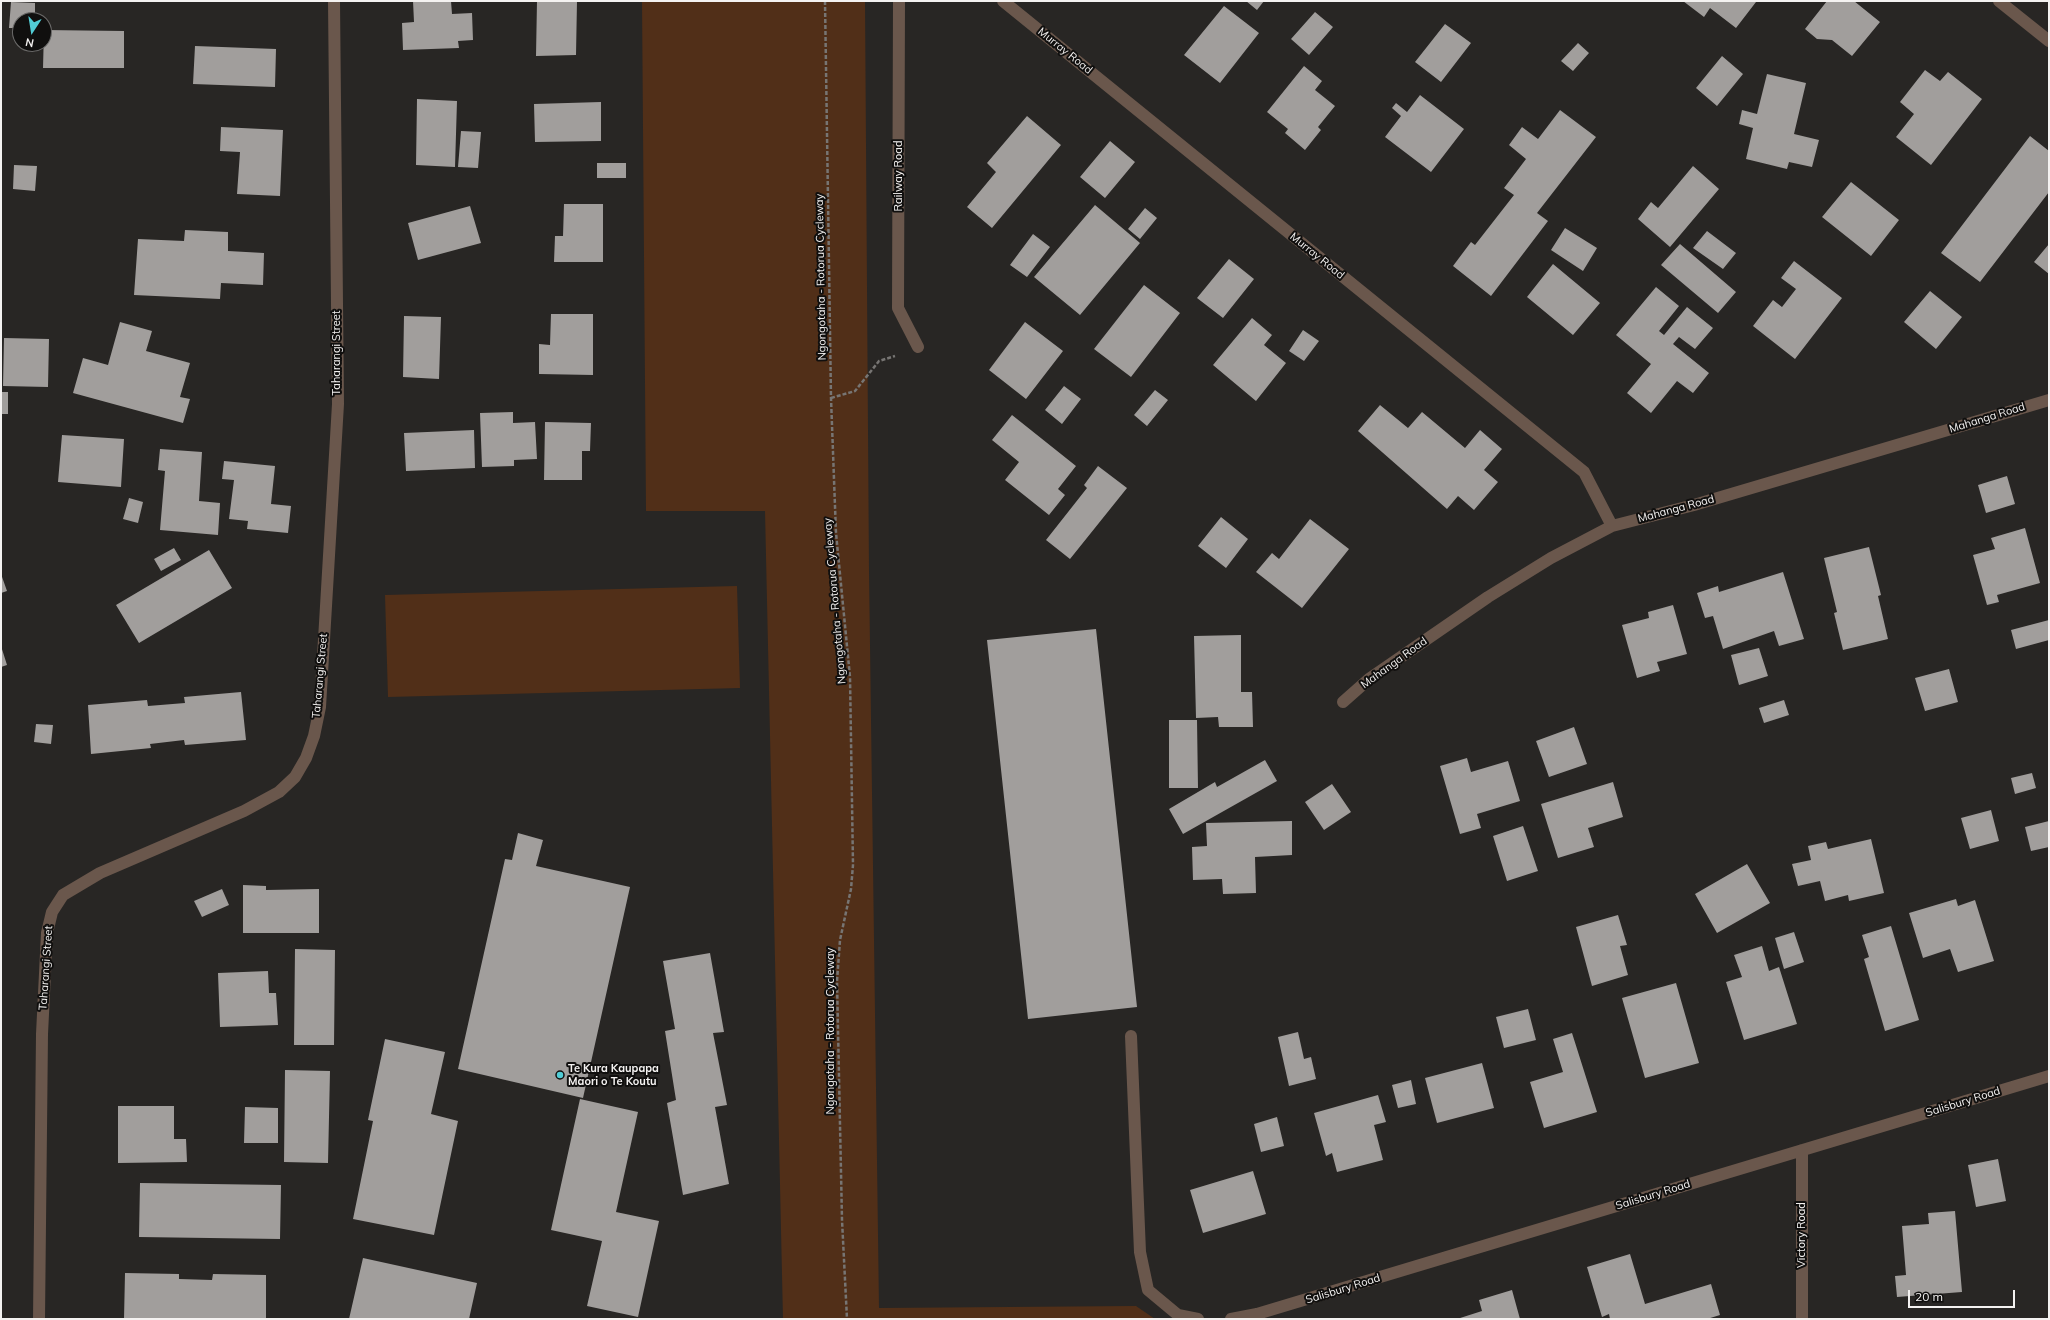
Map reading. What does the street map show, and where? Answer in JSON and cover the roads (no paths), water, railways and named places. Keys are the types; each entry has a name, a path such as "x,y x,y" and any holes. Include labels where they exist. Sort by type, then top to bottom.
{"street":[{"name":"Taharangi Street","path":"39,1319 42,1034 47,933 52,912 63,895 100,873 244,812 279,792 295,777 306,758 314,736 320,706 338,404 334,1"},
{"name":"Railway Road","path":"899,1 898,308 918,347"},
{"name":"Murray Road","path":"1003,1 1584,472 1612,526"},
{"path":"1999,1 2049,41"},
{"name":"Mahanga Road","path":"1343,702 1369,679 1488,596 1551,558 1612,526 1694,505 2049,400"},
{"path":"1131,1036 1140,1252 1148,1290 1178,1315 1198,1319"},
{"name":"Salisbury Road","path":"1231,1319 1256,1317 2049,1076"},
{"name":"Victory Road","path":"1802,1150 1802,1319"}],"place":[{"name":"Te Kura Kaupapa Maori o Te Koutu","path":"560,1075"}]}
